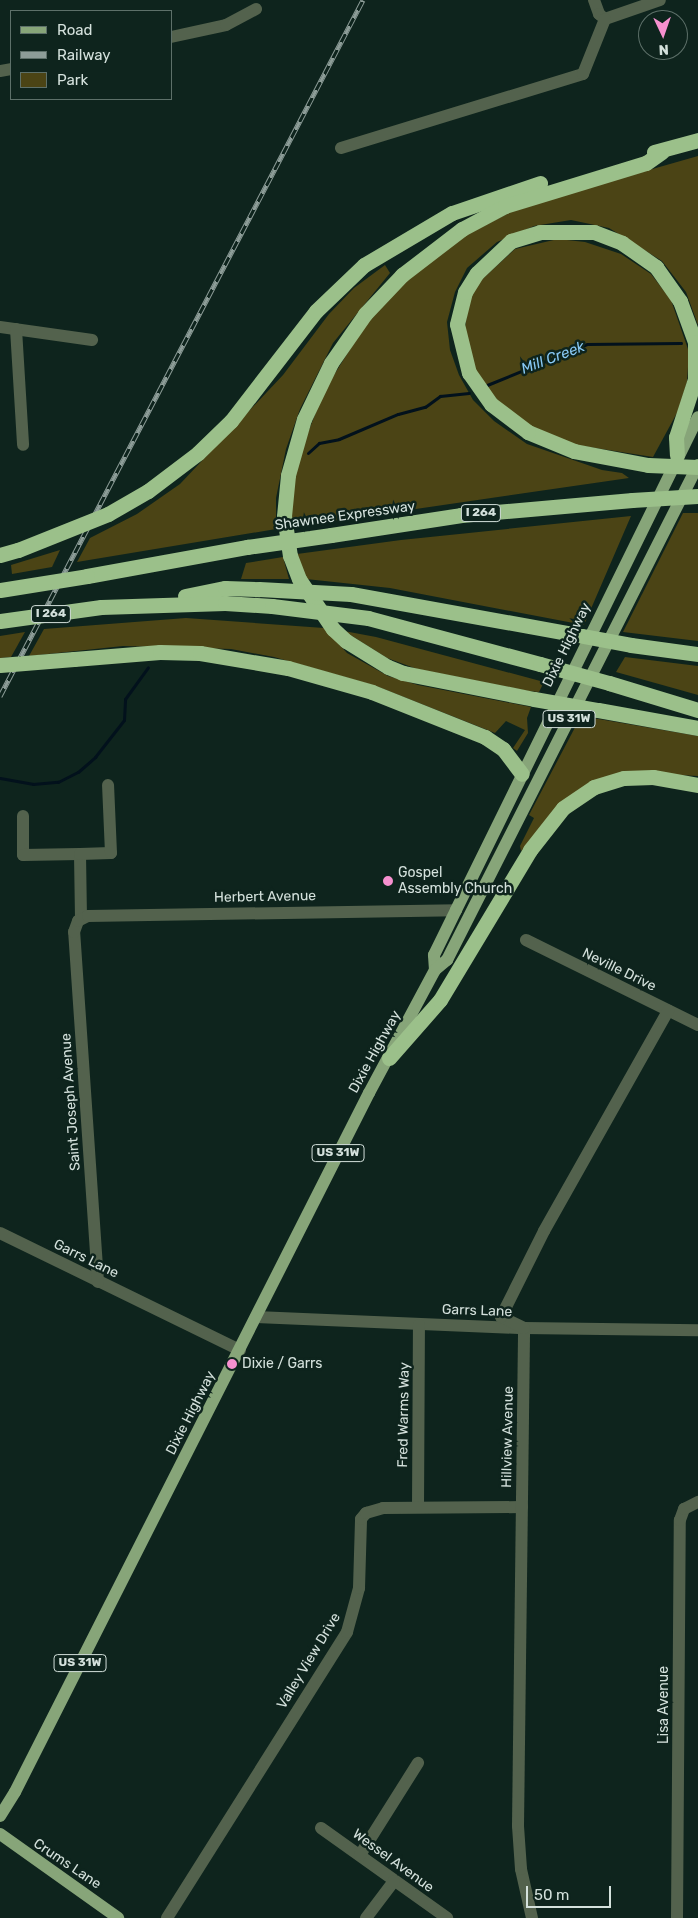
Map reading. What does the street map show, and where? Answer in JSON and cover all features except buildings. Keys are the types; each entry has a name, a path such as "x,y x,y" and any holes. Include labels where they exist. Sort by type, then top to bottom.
{"highway":[{"path":"0,555 18,550 108,514 148,491 198,453 231,421 336,289 384,251 434,222 484,200 643,153 662,152 698,140"},
{"path":"662,152 646,163 506,206 462,229 402,275 365,314 331,363 304,419 290,466 284,516 290,556 299,579 333,629 346,641 403,673 534,699 698,728"},
{"path":"677,455 676,437 695,379 695,342 680,301 656,267 622,243 594,232 540,232 511,240 477,273 464,292 457,324 469,373 492,404 528,432 574,451 648,465 698,466"},
{"name":"Shawnee Expressway","path":"0,590 247,547 460,516 632,500 698,496"},
{"path":"149,603 225,588 259,588 351,594 631,645 698,654"},
{"name":"I 264","path":"0,620 101,606 149,603 272,606 368,618 609,683 698,710"},
{"path":"0,665 160,652 200,653 288,668 372,692 485,737 503,749 522,774"},
{"path":"389,1058 440,1000 530,850 568,804 594,787 624,778 653,777 698,785"}],"main road":[{"name":"Dixie Highway","path":"435,970 434,955 677,455 698,417"},
{"name":"Dixie Highway","path":"0,1816 389,1058 435,970 447,960 698,466"},
{"name":"Crums Lane","path":"0,1834 118,1918"}],"street":[{"path":"594,0 599,14 605,19"},
{"path":"341,148 583,74 605,19 660,0"},
{"path":"172,37 226,25 256,9"},
{"path":"0,327 92,340"},
{"path":"16,329 24,445"},
{"path":"23,816 23,854 111,853 108,785"},
{"name":"Saint Joseph Avenue","path":"80,854 80,920 74,932 98,1282"},
{"name":"Herbert Avenue","path":"80,920 456,910"},
{"name":"Neville Drive","path":"526,940 698,1026"},
{"path":"524,1328 502,1317 544,1231 668,1011"},
{"name":"Garrs Lane","path":"0,1233 240,1350"},
{"name":"Garrs Lane","path":"256,1318 524,1328 698,1330"},
{"name":"Fred Warms Way","path":"418,1507 419,1325"},
{"name":"Hillview Avenue","path":"524,1328 518,1846 532,1918"},
{"name":"Lisa Avenue","path":"677,1918 680,1520 684,1509 698,1502"},
{"name":"Valley View Drive","path":"167,1918 347,1632 359,1588 361,1519 366,1513 383,1508 522,1507"},
{"path":"360,1855 418,1763"},
{"name":"Wessel Avenue","path":"321,1828 394,1882 447,1918"},
{"path":"366,1918 394,1882"}],"green space":[{"path":"698,156 698,325 686,292 662,261 609,228 571,220 534,226 497,242 467,268 455,292 447,322 450,350 459,375 473,400 494,421 527,444 602,470 622,473 629,478 292,527 291,502 294,479 307,435 325,389 368,321 414,272 462,237 523,206"},
{"path":"558,239 585,242 621,254 651,274 671,300 689,352 687,382 678,411 653,457 576,445 534,429 500,403 479,378 469,353 465,327 469,302 478,283 515,249"},
{"path":"385,265 390,273 333,343 300,409 286,449 276,498 276,529 77,562 90,538 137,514 180,484 283,375 329,314 354,288"},
{"path":"683,513 698,513 698,641 623,632"},
{"path":"631,516 584,625 390,588 306,579 297,554 401,540"},
{"path":"60,550 52,567 12,574 11,565"},
{"path":"283,557 289,579 241,579 246,563"},
{"path":"186,618 324,628 347,653 388,676 418,685 531,707 527,718 528,733 517,751 513,748 525,730 506,721 495,733 376,686 274,657 231,649 123,646 29,656 44,629"},
{"path":"344,631 376,637 544,682 539,692 528,691 417,669 387,658"},
{"path":"25,632 11,657 0,658 0,636"},
{"path":"625,657 698,666 698,695 616,672"},
{"path":"581,716 698,736 698,776 640,773 584,789 521,851 520,846 534,818 529,815"}],"waterway":[{"name":"Mill Creek","path":"487,385 587,344 681,343"},
{"name":"Mill Creek","path":"308,453 319,443 339,439 398,414 425,407 440,396 469,393"},
{"name":"Mill Creek","path":"0,778 33,784 58,782 78,772 95,757 124,720 125,699 148,667"}],"railway":[{"path":"0,696 363,0"}],"place":[{"name":"Gospel Assembly Church","path":"388,881"},
{"name":"Dixie / Garrs","path":"232,1364"}]}
